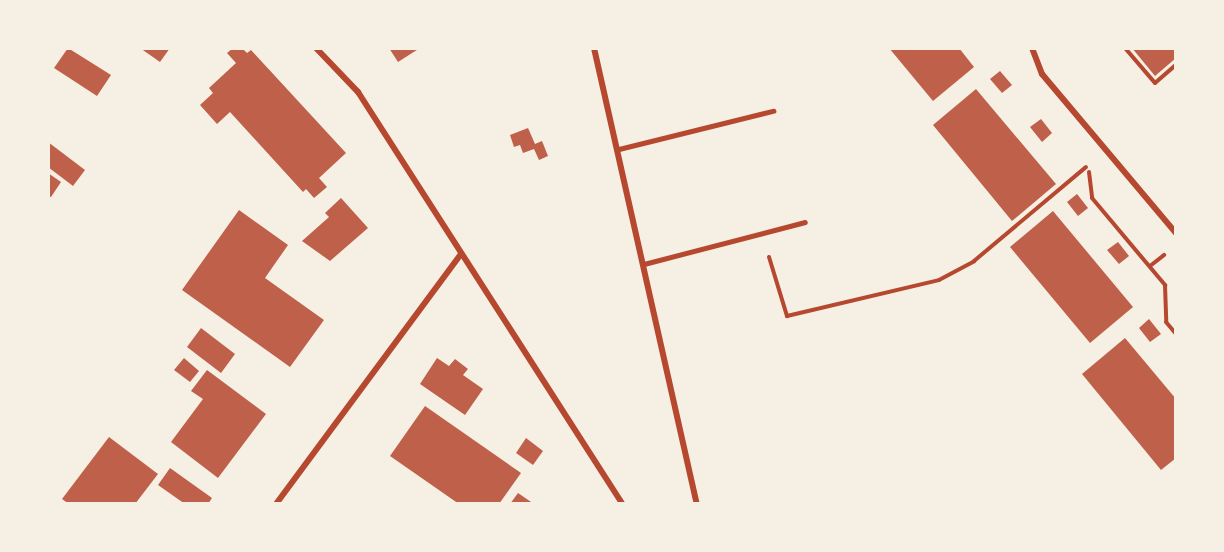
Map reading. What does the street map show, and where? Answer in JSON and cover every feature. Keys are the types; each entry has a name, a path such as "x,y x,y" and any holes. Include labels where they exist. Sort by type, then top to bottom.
{"street":[{"path":"316,48 358,92 622,504"},
{"path":"594,48 619,149 697,504"},
{"path":"1032,48 1042,74 1176,233"},
{"path":"276,504 461,254"}],"lane":[{"path":"619,149 773,111"},
{"path":"644,264 805,222"}],"path":[{"path":"1125,48 1155,83 1176,65"},
{"path":"762,233 787,316 939,280 974,261 1088,165 1092,198 1165,285 1166,322 1176,334"}],"building":[{"path":"68,48 111,75 97,96 54,68"},
{"path":"140,48 170,48 160,62"},
{"path":"233,48 242,48 247,53 251,50 346,153 319,178 327,187 314,198 306,189 303,192 230,112 217,124 200,105 213,93 209,88 236,63 227,53"},
{"path":"389,48 420,48 398,62"},
{"path":"889,48 959,48 974,67 933,101"},
{"path":"1132,48 1176,48 1176,58 1155,76"},
{"path":"1000,71 1012,85 1002,93 990,79"},
{"path":"976,89 1056,184 1012,221 933,125"},
{"path":"1041,119 1052,133 1042,142 1030,127"},
{"path":"528,128 535,144 542,141 548,156 539,160 534,149 523,153 520,145 514,147 510,135"},
{"path":"48,142 85,170 73,186 48,167"},
{"path":"48,173 61,182 51,197 48,196"},
{"path":"1077,194 1088,208 1078,216 1067,202"},
{"path":"341,198 368,228 330,261 302,241 329,217 325,213"},
{"path":"239,210 288,245 265,278 324,320 290,367 182,290"},
{"path":"1053,211 1133,307 1090,343 1010,247"},
{"path":"1118,242 1129,256 1119,264 1107,250"},
{"path":"1149,319 1161,334 1150,342 1139,328"},
{"path":"201,328 235,354 221,373 187,347"},
{"path":"1125,338 1176,399 1176,458 1161,470 1082,374"},
{"path":"184,358 199,371 190,382 174,370"},
{"path":"437,358 449,366 455,359 468,369 463,375 483,389 465,415 420,384"},
{"path":"207,370 266,414 218,478 171,442 203,399 191,391"},
{"path":"425,406 521,473 499,504 459,504 390,456"},
{"path":"109,437 158,474 135,504 69,504 62,499"},
{"path":"526,438 543,451 533,465 516,453"},
{"path":"170,468 212,498 208,504 185,504 158,485"},
{"path":"518,493 534,504 510,504"}]}
